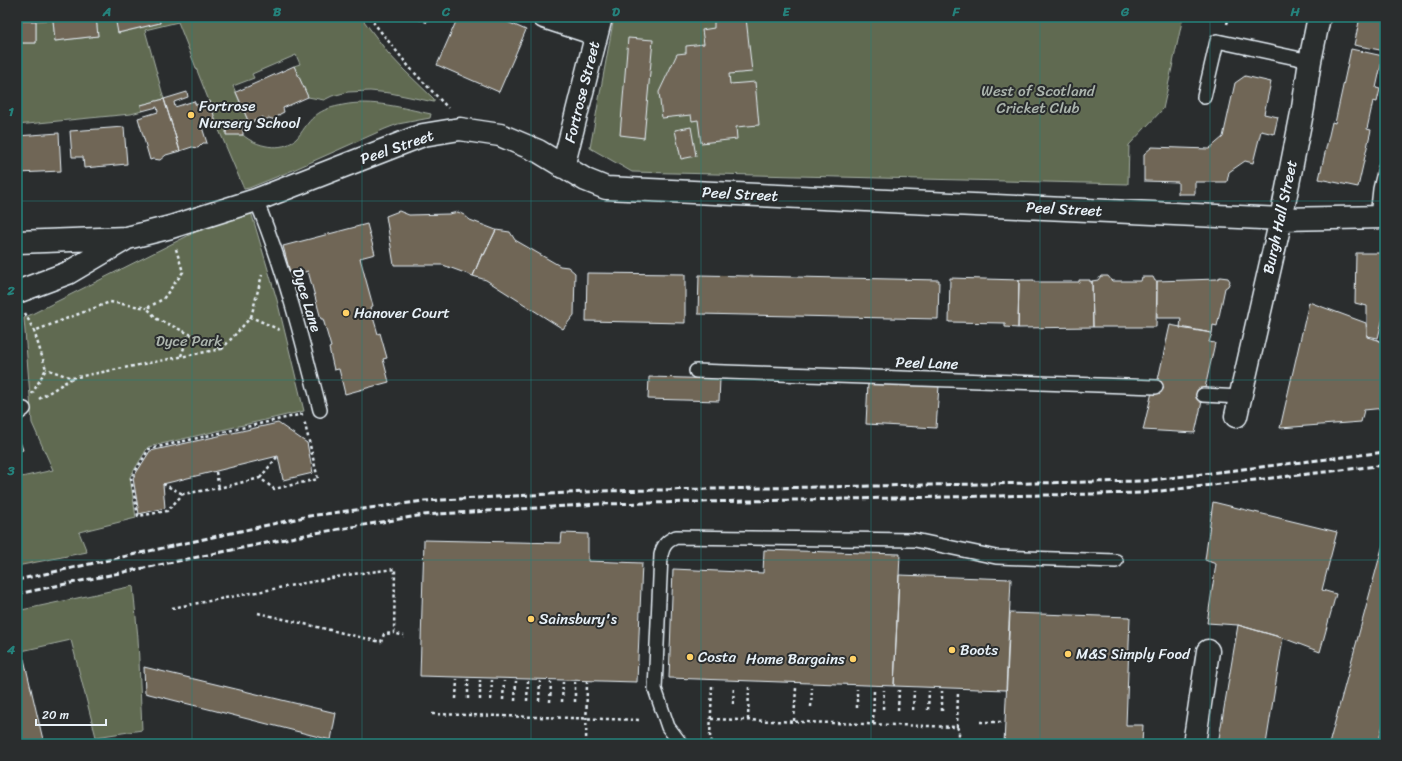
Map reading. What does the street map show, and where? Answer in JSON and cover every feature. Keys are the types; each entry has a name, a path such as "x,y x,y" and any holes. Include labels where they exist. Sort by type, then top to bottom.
{"street":[{"path":"544,17 598,26"},
{"name":"Burgh Hall Street","path":"1238,407 1281,219 1319,17"},
{"name":"Fortrose Street","path":"563,167 598,26"},
{"name":"Peel Street","path":"127,238 170,227 256,200 423,135 460,129 500,135 538,151 586,180 606,188 1281,219 1381,217"},
{"path":"17,242 127,238"},
{"path":"17,292 68,273 127,238"},
{"path":"1194,744 1208,651"}],"lane":[{"path":"1204,97 1217,41 1310,61"},
{"path":"1381,217 1380,189 1385,168"},
{"name":"Dyce Lane","path":"256,200 272,238 303,340 320,410"},
{"name":"Peel Lane","path":"696,371 1156,387"},
{"path":"1204,395 1238,407"},
{"path":"681,744 668,727 655,689 661,555 663,547 668,540 676,537 915,540 996,557 1116,561"}],"path":[{"path":"369,17 410,68 450,109 460,129"},
{"path":"413,17 428,22 430,17"},
{"path":"147,308 163,299 183,272"},
{"path":"20,411 72,378 222,349 252,317 262,274"},
{"path":"20,411 46,369 34,331 110,302 147,308 157,319 222,349"},
{"path":"252,317 303,340"},
{"path":"181,357 189,334"},
{"path":"46,369 72,378"},
{"path":"183,494 167,511 138,516 132,478 149,449 320,410"},
{"path":"260,478 274,489 318,479 303,414"},
{"path":"163,484 183,494 219,488 260,478 277,457"},
{"path":"216,472 219,488"},
{"path":"172,608 353,574 395,569 394,633"},
{"path":"258,613 381,642 384,634 394,633 404,636"},
{"path":"456,699 457,679"},
{"path":"468,680 468,699"},
{"path":"480,680 480,700"},
{"path":"491,700 492,680"},
{"path":"586,744 587,680"},
{"path":"503,700 504,681"},
{"path":"515,701 516,681"},
{"path":"528,681 528,701"},
{"path":"539,702 540,681"},
{"path":"550,702 551,682"},
{"path":"562,702 563,682"},
{"path":"575,702 576,682"},
{"path":"712,686 710,738 713,744"},
{"path":"733,704 734,687"},
{"path":"748,720 749,687"},
{"path":"794,721 796,688"},
{"path":"811,707 812,688"},
{"path":"857,689 857,708"},
{"path":"873,724 874,690"},
{"path":"883,710 884,690"},
{"path":"898,710 899,690"},
{"path":"914,691 914,710"},
{"path":"928,710 929,691"},
{"path":"942,691 942,711"},
{"path":"958,692 957,727 960,731 959,744"},
{"path":"432,714 641,720"},
{"path":"711,719 957,727"},
{"path":"980,722 1000,722"}],"green space":[{"path":"96,17 115,17 119,33 160,23 159,17 361,17 388,53 434,99 434,102 390,93 370,91 348,92 332,96 324,100 308,97 294,66 300,64 296,55 252,74 254,78 233,86 249,123 227,122 226,134 243,135 261,145 276,147 284,146 296,139 309,122 321,112 354,103 398,107 431,114 430,118 398,124 291,171 244,189 216,123 178,22 145,30 164,99 141,105 142,111 131,114 17,125 17,43 36,43 36,21 53,20 55,41 98,36"},
{"name":"West of Scotland Cricket Club","path":"614,17 1183,17 1163,109 1129,145 1128,184 632,172 590,148"},
{"name":"Dyce Park","path":"249,205 277,300 304,411 148,447 130,477 136,518 79,532 87,552 17,566 17,478 53,470 32,423 24,318"},
{"path":"133,586 138,638 142,730 96,737 71,640 17,652 17,611"}],"building":[{"path":"96,17 98,36 55,41 53,20"},
{"path":"115,17 159,17 160,23 118,33"},
{"path":"458,17 496,17 526,30 499,92 437,65"},
{"path":"1360,17 1385,17 1385,51 1354,45"},
{"path":"746,18 752,72 729,74 730,84 755,82 759,125 736,127 737,139 701,143 698,120 692,121 691,115 662,118 659,92 677,54 686,53 686,46 704,44 702,30 714,28 714,21"},
{"path":"17,21 36,21 36,43 17,43"},
{"path":"628,38 653,40 644,138 620,135"},
{"path":"1351,49 1383,56 1376,88 1380,89 1377,102 1373,101 1367,129 1371,130 1358,187 1319,179 1332,122 1335,123"},
{"path":"294,66 308,97 283,108 284,112 275,120 269,118 265,120 263,117 249,123 236,92"},
{"path":"1245,76 1271,82 1264,114 1278,117 1274,134 1261,131 1253,163 1245,161 1229,172 1227,182 1195,182 1195,194 1178,194 1178,182 1144,181 1144,154 1152,147 1209,149 1223,137 1235,83"},
{"name":"Fortrose Nursery School","path":"187,92 188,97 174,102 175,107 194,101 196,105 210,101 216,123 202,127 207,143 203,143 198,148 192,147 180,151 164,99"},
{"path":"164,99 180,151 166,155 160,160 150,160 138,118 158,112 157,107 142,111 141,105"},
{"path":"227,122 243,123 243,135 226,135"},
{"path":"124,127 127,164 84,168 83,157 72,157 70,131"},
{"path":"691,127 696,156 681,159 675,130"},
{"path":"59,133 61,171 18,173 17,136"},
{"path":"399,211 409,215 449,214 458,212 470,220 496,230 484,255 482,254 473,276 443,265 394,265 386,216"},
{"name":"Hanover Court","path":"367,224 375,254 360,258 373,306 370,307 378,334 380,333 387,358 383,359 389,382 345,394 339,369 334,370 329,348 331,347 323,319 321,319 308,271 291,276 283,246"},
{"path":"496,230 510,232 515,240 560,266 568,267 575,273 574,315 563,329 486,280 473,276 482,254 484,255"},
{"path":"1356,253 1385,253 1385,310 1378,338 1367,336 1367,306 1355,303"},
{"path":"587,273 685,274 685,323 586,321"},
{"path":"699,275 939,280 938,319 698,314"},
{"path":"1101,276 1108,276 1112,281 1141,281 1142,277 1153,277 1155,281 1157,281 1156,327 1093,327 1092,281 1098,280"},
{"path":"1220,277 1228,278 1230,281 1228,286 1225,288 1217,326 1213,325 1212,333 1180,328 1181,318 1157,318 1157,281 1217,279"},
{"path":"950,278 1019,280 1018,328 1005,327 1005,323 949,322"},
{"path":"1019,280 1034,280 1034,282 1079,282 1079,280 1092,281 1093,327 1018,328"},
{"path":"1309,302 1366,323 1367,337 1378,340 1385,345 1385,408 1364,410 1361,422 1280,428"},
{"path":"1170,325 1212,333 1209,342 1215,343 1195,433 1143,430 1152,392 1155,393"},
{"path":"649,377 720,379 719,401 648,399"},
{"path":"868,382 939,386 936,428 866,424"},
{"path":"278,423 307,443 313,473 283,480 278,456 163,484 165,508 139,514 133,478 150,451"},
{"path":"17,433 23,450 17,452"},
{"path":"1213,502 1337,532 1322,590 1336,594 1320,652 1283,638 1238,625 1207,623 1216,564 1205,560"},
{"name":"Sainsbury's","path":"562,533 588,534 588,561 642,563 637,682 420,676 424,540 561,543"},
{"path":"1385,537 1385,717 1378,744 1329,744"},
{"path":"764,550 900,554 894,686 669,678 673,569 763,573"},
{"name":"Boots","path":"899,575 1011,579 1006,690 894,686"},
{"name":"M&S Simply Food","path":"1010,613 1130,617 1126,725 1143,725 1142,744 1004,744"},
{"path":"1238,625 1283,638 1266,744 1218,744"},
{"path":"24,659 44,744 17,744 17,660"},
{"path":"144,667 336,713 331,740 145,693"}],"railway":[{"path":"17,580 309,516 424,501 602,491 1144,481 1385,452"},
{"path":"17,594 310,534 423,515 600,504 1143,493 1385,465"}],"place":[{"name":"Fortrose Nursery School","path":"191,115"},
{"name":"Hanover Court","path":"346,313"},
{"name":"Sainsbury's","path":"531,619"},
{"name":"Boots","path":"952,650"},
{"name":"M&S Simply Food","path":"1068,654"},
{"name":"Costa","path":"690,657"},
{"name":"Home Bargains","path":"853,659"}]}
